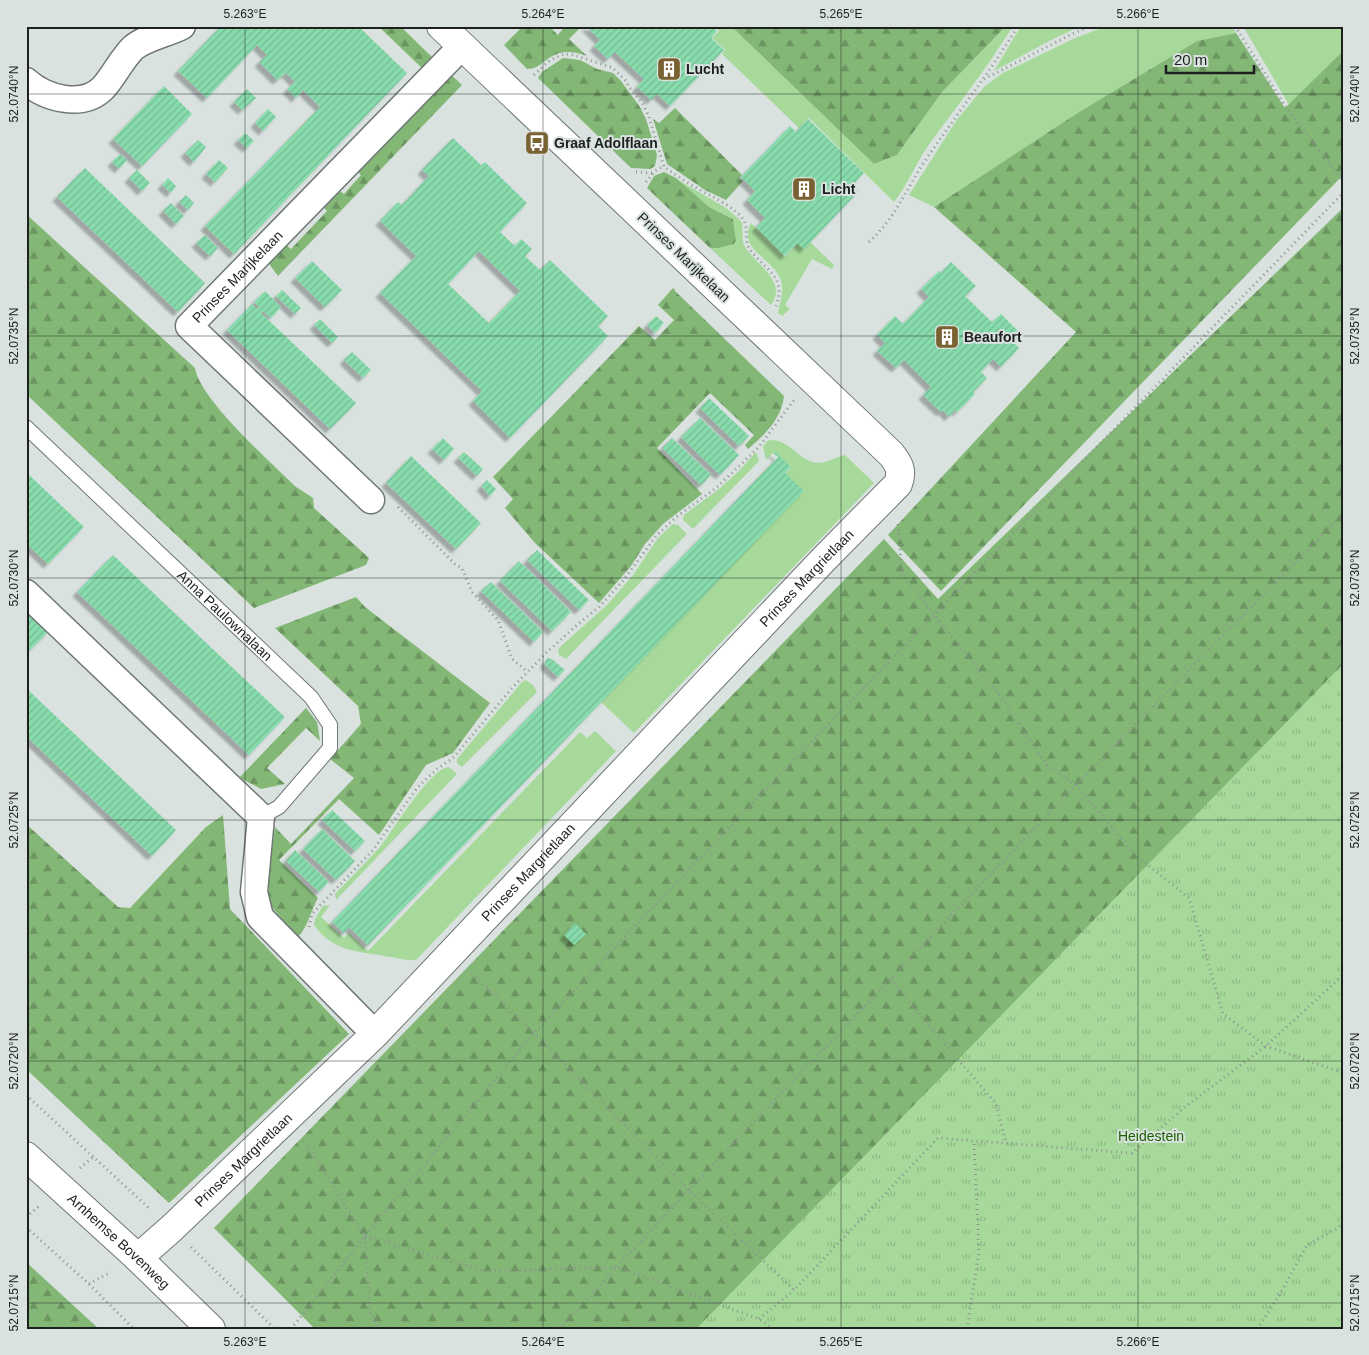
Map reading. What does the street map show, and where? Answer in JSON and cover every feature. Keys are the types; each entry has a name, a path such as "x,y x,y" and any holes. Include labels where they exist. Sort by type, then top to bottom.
{"street":[{"path":"26,81 34,88 48,95 76,100 91,96 101,89 134,47 182,26"},
{"name":"Prinses Marijkelaan","path":"441,26 891,454 899,464 900,477"},
{"name":"Prinses Marijkelaan","path":"371,500 189,326 462,46"},
{"name":"Prinses Margrietlaan","path":"138,1258 172,1228 375,1034 900,477"},
{"path":"26,594 261,817 254,892 260,917 375,1034"},
{"name":"Arnhemse Bovenweg","path":"26,1156 138,1258 211,1329"}],"lane":[{"name":"Anna Paulownalaan","path":"26,427 311,697 330,725 330,748 279,807 261,817"}],"path":[{"path":"868,242 879,232 899,206 923,163 984,80 1018,26"},
{"path":"984,80 1091,26"},
{"path":"1235,26 1287,109 1343,181"},
{"path":"531,77 550,60 564,54 574,55 613,68 626,81 629,88 643,104 649,116 664,167 692,186 723,203 740,215 744,221 746,242 750,250 774,275 778,284 778,302 774,313"},
{"path":"291,1329 365,1236 534,1033 934,614 1343,194"},
{"path":"293,950 303,940 308,931 312,914 373,850 416,788 437,769 453,758 512,688 576,625 599,607 622,582 656,536 675,518 716,488 758,448 811,379"},
{"path":"900,477 906,498 898,523 902,575 1000,697 1047,765 1076,785 1133,853 1188,898 1223,1014 1266,1046 1343,1073"},
{"path":"371,500 383,512 393,502 455,564 462,568 472,592 498,620 512,658 528,672"},
{"path":"559,1329 688,1190 1076,785 1343,514"},
{"path":"451,954 534,1033 688,1190 794,1290"},
{"path":"759,1318 794,1290 938,1138 1132,1153 1186,1106 1266,1046 1343,975"},
{"path":"890,979 996,1104 1006,1143"},
{"path":"289,1116 365,1236 370,1312 381,1329"},
{"path":"966,1329 979,1252 974,1141"},
{"path":"1257,1329 1279,1296 1307,1245 1338,1228 1343,1222"},
{"path":"26,1228 89,1284 134,1329"},
{"path":"365,1236 484,1271 617,1267 759,1318 774,1329"}],"green space":[{"path":"378,26 400,26 432,57 422,68"},
{"path":"523,26 549,26 558,35 565,26 582,26 569,39 587,56 570,52 560,53 550,57 535,68 527,69 504,45"},
{"path":"714,26 731,26 874,164 897,155 942,92 1006,26 1013,26 928,146 894,202 809,118 799,128 722,54 725,50 712,38 719,31"},
{"path":"731,26 1006,26 942,92 897,155 874,164"},
{"path":"1021,26 1081,26 994,71"},
{"path":"1107,26 1232,26 1236,33 1197,41 1076,114 934,207 909,195 956,121 984,87 1003,73 1075,38"},
{"path":"1243,26 1343,26 1343,51 1289,105"},
{"path":"1236,33 1285,108 1343,51 1343,175 941,591 888,535 1076,332 934,207 1076,114 1197,41"},
{"path":"563,58 580,60 597,69 613,73 621,81 640,107 646,119 657,155 655,166 650,169 631,168 538,78 542,72"},
{"path":"449,73 462,85 278,276 267,261 284,243 291,249 327,211 321,205 337,189 344,194 361,175 355,169 378,141 384,145 447,80"},
{"path":"675,108 742,175 739,178 743,181 726,200 705,190 667,164 653,119 659,123"},
{"path":"664,172 676,178 709,207 733,219 736,240 734,244 710,248 647,188 654,176"},
{"path":"675,178 726,208 741,221 744,245 748,252 768,273 776,288 771,305 710,248 718,248 736,240 733,219 709,207"},
{"path":"1343,208 1343,1329 315,1329 214,1228 884,539 938,599"},
{"path":"26,214 195,368 209,397 254,447 296,487 313,498 314,508 369,558 366,565 254,608 26,394"},
{"path":"751,223 785,257 798,243 804,249 810,242 834,265 832,269 812,259 785,305 790,309 782,316 778,313 782,296 780,278 748,240"},
{"path":"673,288 784,396 783,404 771,426 748,449 745,445 754,435 710,393 657,448 702,494 663,524 645,544 631,566 599,603 535,543 505,508 513,499 493,477 639,326 655,340 674,320 658,305"},
{"path":"772,440 784,443 812,462 822,463 845,455 874,483 634,733 601,702 791,467 774,452 766,460 763,447 767,441"},
{"path":"755,453 759,461 693,529 683,520 684,515 719,489"},
{"path":"673,524 678,525 687,534 566,659 559,655 558,650 560,647 607,605 633,575 658,538"},
{"path":"356,597 365,607 490,703 453,753 426,765 379,835 339,799 279,860 318,898 298,937 269,904 269,871 275,827 291,844 354,778 330,759 361,724 358,706 275,628"},
{"name":"Heidestein","path":"1343,664 1343,1329 696,1329"},
{"path":"526,680 533,685 537,692 462,767 457,763 457,759 522,682"},
{"path":"306,708 317,722 320,741 306,728 267,768 285,784 261,789 242,779 240,777"},
{"path":"595,731 616,751 416,960 364,953 345,948 329,940 314,925 315,919 323,906 330,905 321,917 344,938 349,933 368,951 580,732 587,738"},
{"path":"449,767 457,774 336,900 335,894 380,847 422,789 441,770"},
{"path":"223,815 230,909 349,1034 169,1203 26,1069 26,824 118,907 130,908 206,827"},
{"path":"26,1262 99,1329 26,1329"}],"building":[{"path":"221,26 358,26 407,73 234,254 205,226 320,107 303,90 296,98 287,89 295,82 286,73 277,80 259,62 267,55 257,45 207,98 178,71"},
{"name":"Lucht","path":"586,26 711,26 717,31 711,38 724,50 670,106 657,94 651,100 637,87 644,79 615,52 608,59 594,46 600,40"},
{"path":"164,86 192,114 142,166 113,139"},
{"path":"247,89 256,98 242,110 234,102"},
{"path":"268,109 276,117 263,131 255,123"},
{"name":"Licht","path":"808,119 864,173 852,186 858,192 804,249 797,243 785,256 756,227 765,218 747,200 755,191 741,177 790,126 796,132"},
{"path":"245,133 254,141 247,148 238,140"},
{"path":"453,138 481,165 485,162 527,203 500,232 515,246 521,239 532,249 525,256 540,270 550,260 608,316 598,326 608,336 510,438 473,401 482,391 380,293 416,256 380,221 398,202 402,205 429,176 422,170","holes":["479,251 520,291 489,323 448,284"]},
{"path":"198,140 206,147 194,162 185,153"},
{"path":"120,154 127,160 119,169 112,162"},
{"path":"219,160 228,168 215,182 206,174"},
{"path":"85,168 205,283 178,312 57,197"},
{"path":"137,170 150,183 142,191 129,178"},
{"path":"168,178 176,186 171,193 162,185"},
{"path":"186,195 194,203 188,210 179,202"},
{"path":"171,203 184,216 176,224 163,211"},
{"path":"205,235 218,248 210,256 196,243"},
{"path":"312,261 342,290 325,307 295,278"},
{"name":"Beaufort","path":"951,262 976,286 965,296 992,322 1001,314 1019,332 1011,340 1019,348 1001,367 993,359 981,372 987,378 973,392 975,394 957,412 955,410 949,417 923,395 931,387 904,360 896,368 877,351 885,343 877,335 895,316 903,324 929,297 921,289"},
{"path":"282,290 301,308 295,314 276,296"},
{"path":"265,291 281,307 271,318 263,311 261,313 356,403 330,429 227,330 252,304 257,309 259,307 254,302"},
{"path":"656,316 664,323 655,333 647,325"},
{"path":"320,319 338,337 332,343 314,325"},
{"path":"352,352 371,370 363,378 344,360"},
{"path":"709,398 749,436 739,446 700,408"},
{"path":"700,418 739,455 720,475 681,437"},
{"path":"443,438 454,449 444,460 432,449"},
{"path":"672,438 711,475 701,485 662,448"},
{"path":"464,452 483,469 477,476 458,458"},
{"path":"775,452 791,467 785,473 804,491 368,945 349,927 344,933 332,922 778,457 773,453"},
{"path":"411,456 481,523 456,549 386,483"},
{"path":"26,472 84,527 48,564 26,543"},
{"path":"487,480 496,489 490,496 481,486"},
{"path":"537,550 589,600 579,610 527,560"},
{"path":"113,555 285,717 249,755 77,592"},
{"path":"519,561 571,612 552,631 500,581"},
{"path":"491,582 543,632 534,642 481,591"},
{"path":"26,609 49,631 26,654"},
{"path":"548,658 565,670 558,677 545,665 545,661"},
{"path":"26,688 176,830 152,856 26,736"},
{"path":"332,810 365,841 355,851 322,820"},
{"path":"322,829 355,861 336,880 303,849"},
{"path":"295,850 329,882 319,892 286,861"},
{"path":"575,923 586,934 574,945 564,935"}],"place":[{"name":"Lucht","path":"669,69"},
{"name":"Graaf Adolflaan","path":"537,143"},
{"name":"Licht","path":"804,189"},
{"name":"Beaufort","path":"947,337"}]}
